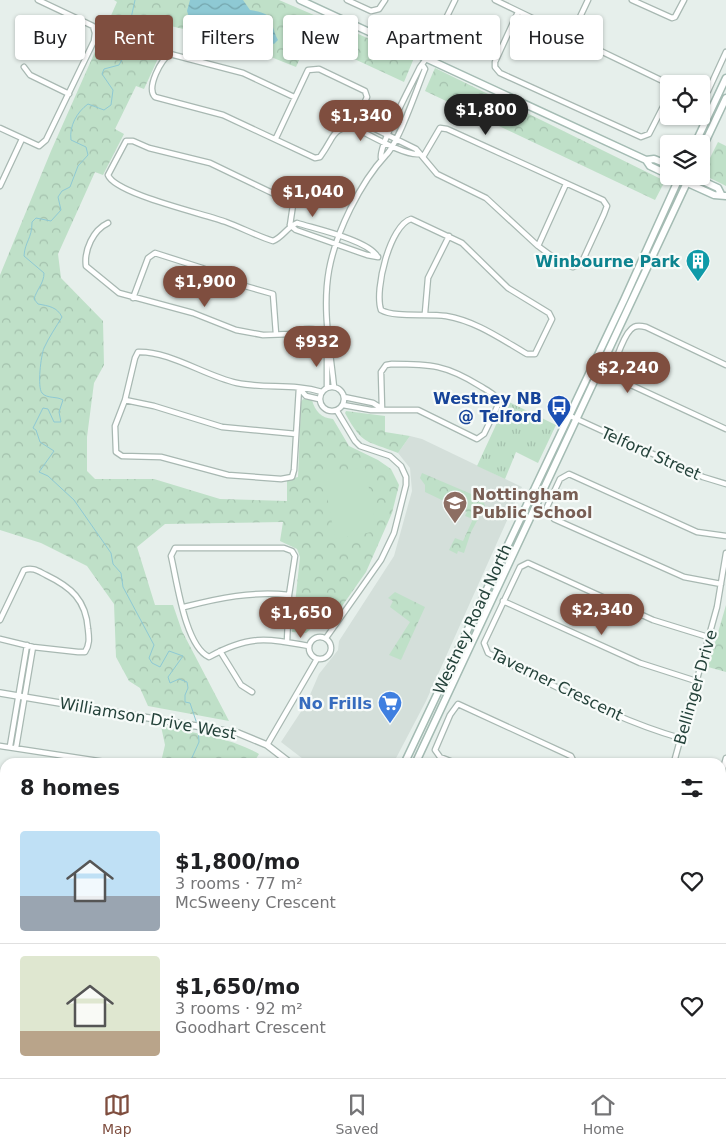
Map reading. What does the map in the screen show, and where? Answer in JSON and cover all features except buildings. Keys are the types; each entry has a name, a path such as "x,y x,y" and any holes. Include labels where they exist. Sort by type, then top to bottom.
{"main road":[{"path":"300,0 368,32"},
{"path":"428,60 646,160 650,166 660,171"},
{"path":"699,135 726,78"},
{"path":"709,135 726,98"},
{"path":"646,160 654,158 660,161"},
{"name":"Westney Road North","path":"407,758 673,185"},
{"name":"Westney Road North","path":"418,758 687,185"},
{"path":"710,185 718,188 724,195"}],"street":[{"path":"0,128 39,146 46,140 69,94 95,33 93,26 38,0"},
{"path":"347,0 371,11 379,9 384,0"},
{"path":"448,15 455,0"},
{"path":"495,0 525,15"},
{"path":"581,15 588,0"},
{"path":"632,0 672,18 675,17 684,0"},
{"path":"518,12 495,62 495,67 500,73 641,138 649,134 660,113"},
{"path":"603,52 660,80"},
{"path":"710,87 726,52"},
{"path":"294,97 243,73 170,54 163,60 150,86 151,93 155,97 223,115 276,138 315,158 320,157 333,133 339,128 361,122 416,149 421,156 437,174 486,198 538,246 553,257 576,268 581,264 607,206 603,200 447,129 440,128 436,132 421,156"},
{"path":"381,158 380,152 420,67 423,66 426,60"},
{"path":"334,387 332,358 329,352 327,332 327,284 336,244 339,235 381,158 386,156 392,145 425,69 423,66"},
{"path":"24,67 30,75 69,94"},
{"path":"276,138 308,70 318,69 365,91 367,97 354,124"},
{"path":"354,124 356,129 413,155 421,156"},
{"path":"0,186 22,139"},
{"path":"290,225 293,205 289,201 210,163 149,148 133,141 126,141 122,146 108,175 114,183 149,199 226,222 273,241 280,238 290,225 297,223 339,235 374,250 377,256"},
{"path":"538,246 566,184"},
{"path":"406,220 418,221 450,236 462,243 508,288 549,313 552,319 535,354 530,355 464,320 425,313 388,313 380,310 378,298 384,260 406,220"},
{"path":"108,223 100,227 94,235 85,256 86,266 108,286 133,298 193,313 236,330 263,335 292,334 299,336 316,336 327,332"},
{"path":"290,225 296,230 367,255 377,256 384,260"},
{"path":"425,313 428,278 450,236"},
{"path":"133,298 148,258 155,253 202,268 244,286 273,294 276,334"},
{"path":"726,365 646,327 639,326 634,327 628,332 613,371 618,379 726,429"},
{"path":"299,388 292,477 228,475 162,457 122,456 116,452 115,426 125,400 138,352 161,355 203,373 239,384 308,387 322,392"},
{"path":"327,388 327,358 329,352"},
{"path":"343,405 371,410 418,410 477,439 484,434 499,404 495,394 448,368 435,365 392,364 386,365 381,372 382,409"},
{"path":"299,388 306,396 319,399 325,410 337,411 343,405 344,397 341,390 334,387 327,388 322,392 319,399"},
{"path":"344,397 373,403 382,409"},
{"path":"125,400 154,406 222,427 296,434"},
{"path":"326,638 378,564 394,533 406,485 406,477 402,466 390,456 360,446 337,411"},
{"name":"Telford Street","path":"568,415 703,477 726,484"},
{"path":"721,584 684,576 571,527 554,519 547,507 560,479 569,474 696,532 726,536"},
{"path":"287,642 289,595 295,556 292,551 284,548 175,548 171,556 188,629 202,654 209,656 244,640 259,639 308,646"},
{"name":"Bellinger Drive","path":"675,758 721,584 726,553"},
{"name":"Taverner Crescent","path":"680,738 656,731 611,712 488,653 484,644 520,567 523,564 531,563 653,620 708,636"},
{"path":"0,620 24,570 32,568 70,588 85,609 89,646 85,652 78,652 33,647 0,639"},
{"path":"184,607 234,595 267,593 289,595"},
{"path":"503,601 640,663 696,681"},
{"path":"316,637 326,638 331,643 331,652 325,658 317,659 312,656 308,646 316,637"},
{"path":"16,748 27,645"},
{"path":"10,746 33,647"},
{"path":"220,651 241,685 252,692"},
{"path":"267,745 317,659"},
{"name":"Williamson Drive West","path":"0,693 206,726 238,733 267,745 284,758"},
{"path":"443,758 435,750 450,716 458,704 572,758"},
{"path":"0,746 80,758"}],"shaded area":[{"path":"410,436 422,439 522,487 426,701 396,758 302,758 281,742 306,704 319,674 338,650 339,641 394,556 412,491 410,468 398,453"}],"green space":[{"path":"114,0 279,0 314,15 283,15 283,60 299,60 296,67 273,58 273,15 183,15 183,29 173,27 173,15 111,15 117,2"},
{"path":"358,34 368,38 368,60 413,60 404,82 356,60"},
{"path":"95,52 95,60 157,60 144,89 136,86 115,129 124,134 103,175 95,172 58,254 61,278 103,321 104,365 94,383 87,437 87,471 95,479 154,479 220,499 287,501 287,480 298,477 301,402 303,399 312,400 319,413 333,419 349,446 378,460 391,469 399,485 392,513 366,572 328,626 316,626 306,633 292,632 300,557 297,549 280,541 283,522 165,524 137,547 155,605 173,605 182,631 229,721 148,706 140,688 129,681 116,657 114,604 87,566 41,543 0,530 0,275 51,151"},
{"path":"435,68 660,179 660,185 663,185 655,200 425,91"},
{"path":"718,142 726,146 726,186 710,178 710,158"},
{"path":"507,401 556,425 538,463 516,452 505,479 477,466"},
{"path":"346,411 385,416 385,432 410,436 398,453 366,441 351,424 345,413"},
{"path":"365,467 377,531 335,539 323,474"},
{"path":"422,473 483,499 485,506 471,532 464,553 458,551 457,554 449,550 455,538 463,541 473,519 465,516 467,512 425,492 425,485 420,478"},
{"path":"395,592 425,607 401,660 389,655 410,622 390,607 393,601 388,598"},
{"path":"726,605 726,672 708,667"},
{"path":"161,726 199,733 236,743 259,754 256,758 162,758 165,745"}],"water":[{"path":"190,0 243,0 250,10 267,15 188,15 187,11"},
{"path":"273,26 278,40 273,44"}],"waterway":[{"path":"135,0 130,23 119,29 116,35 125,54 119,65 104,69 102,74 113,90 111,105 104,110 88,104 77,115 71,130 71,140 86,147 88,155 78,166 70,187 62,191 58,197 61,210 51,221 36,218 32,222 25,251 24,256 44,273 43,280 34,299 38,304 55,309 62,317 44,348 40,378 42,393 63,400 59,412 61,422 54,422 48,409 43,408 33,428 36,430 40,442 54,451 39,472 48,476 74,500 111,553 113,564 121,573 123,587 154,645 149,658 152,663 160,667 169,651 183,656 168,677 170,683 179,679 187,682 188,688 185,702 190,703 197,724"},
{"path":"192,758 199,742 198,727"}],"place":[{"name":"Winbourne Park","path":"698,282"},
{"name":"Westney NB @ Telford","path":"559,428"},
{"name":"Nottingham Public School","path":"455,524"},
{"name":"No Frills","path":"390,724"}]}
